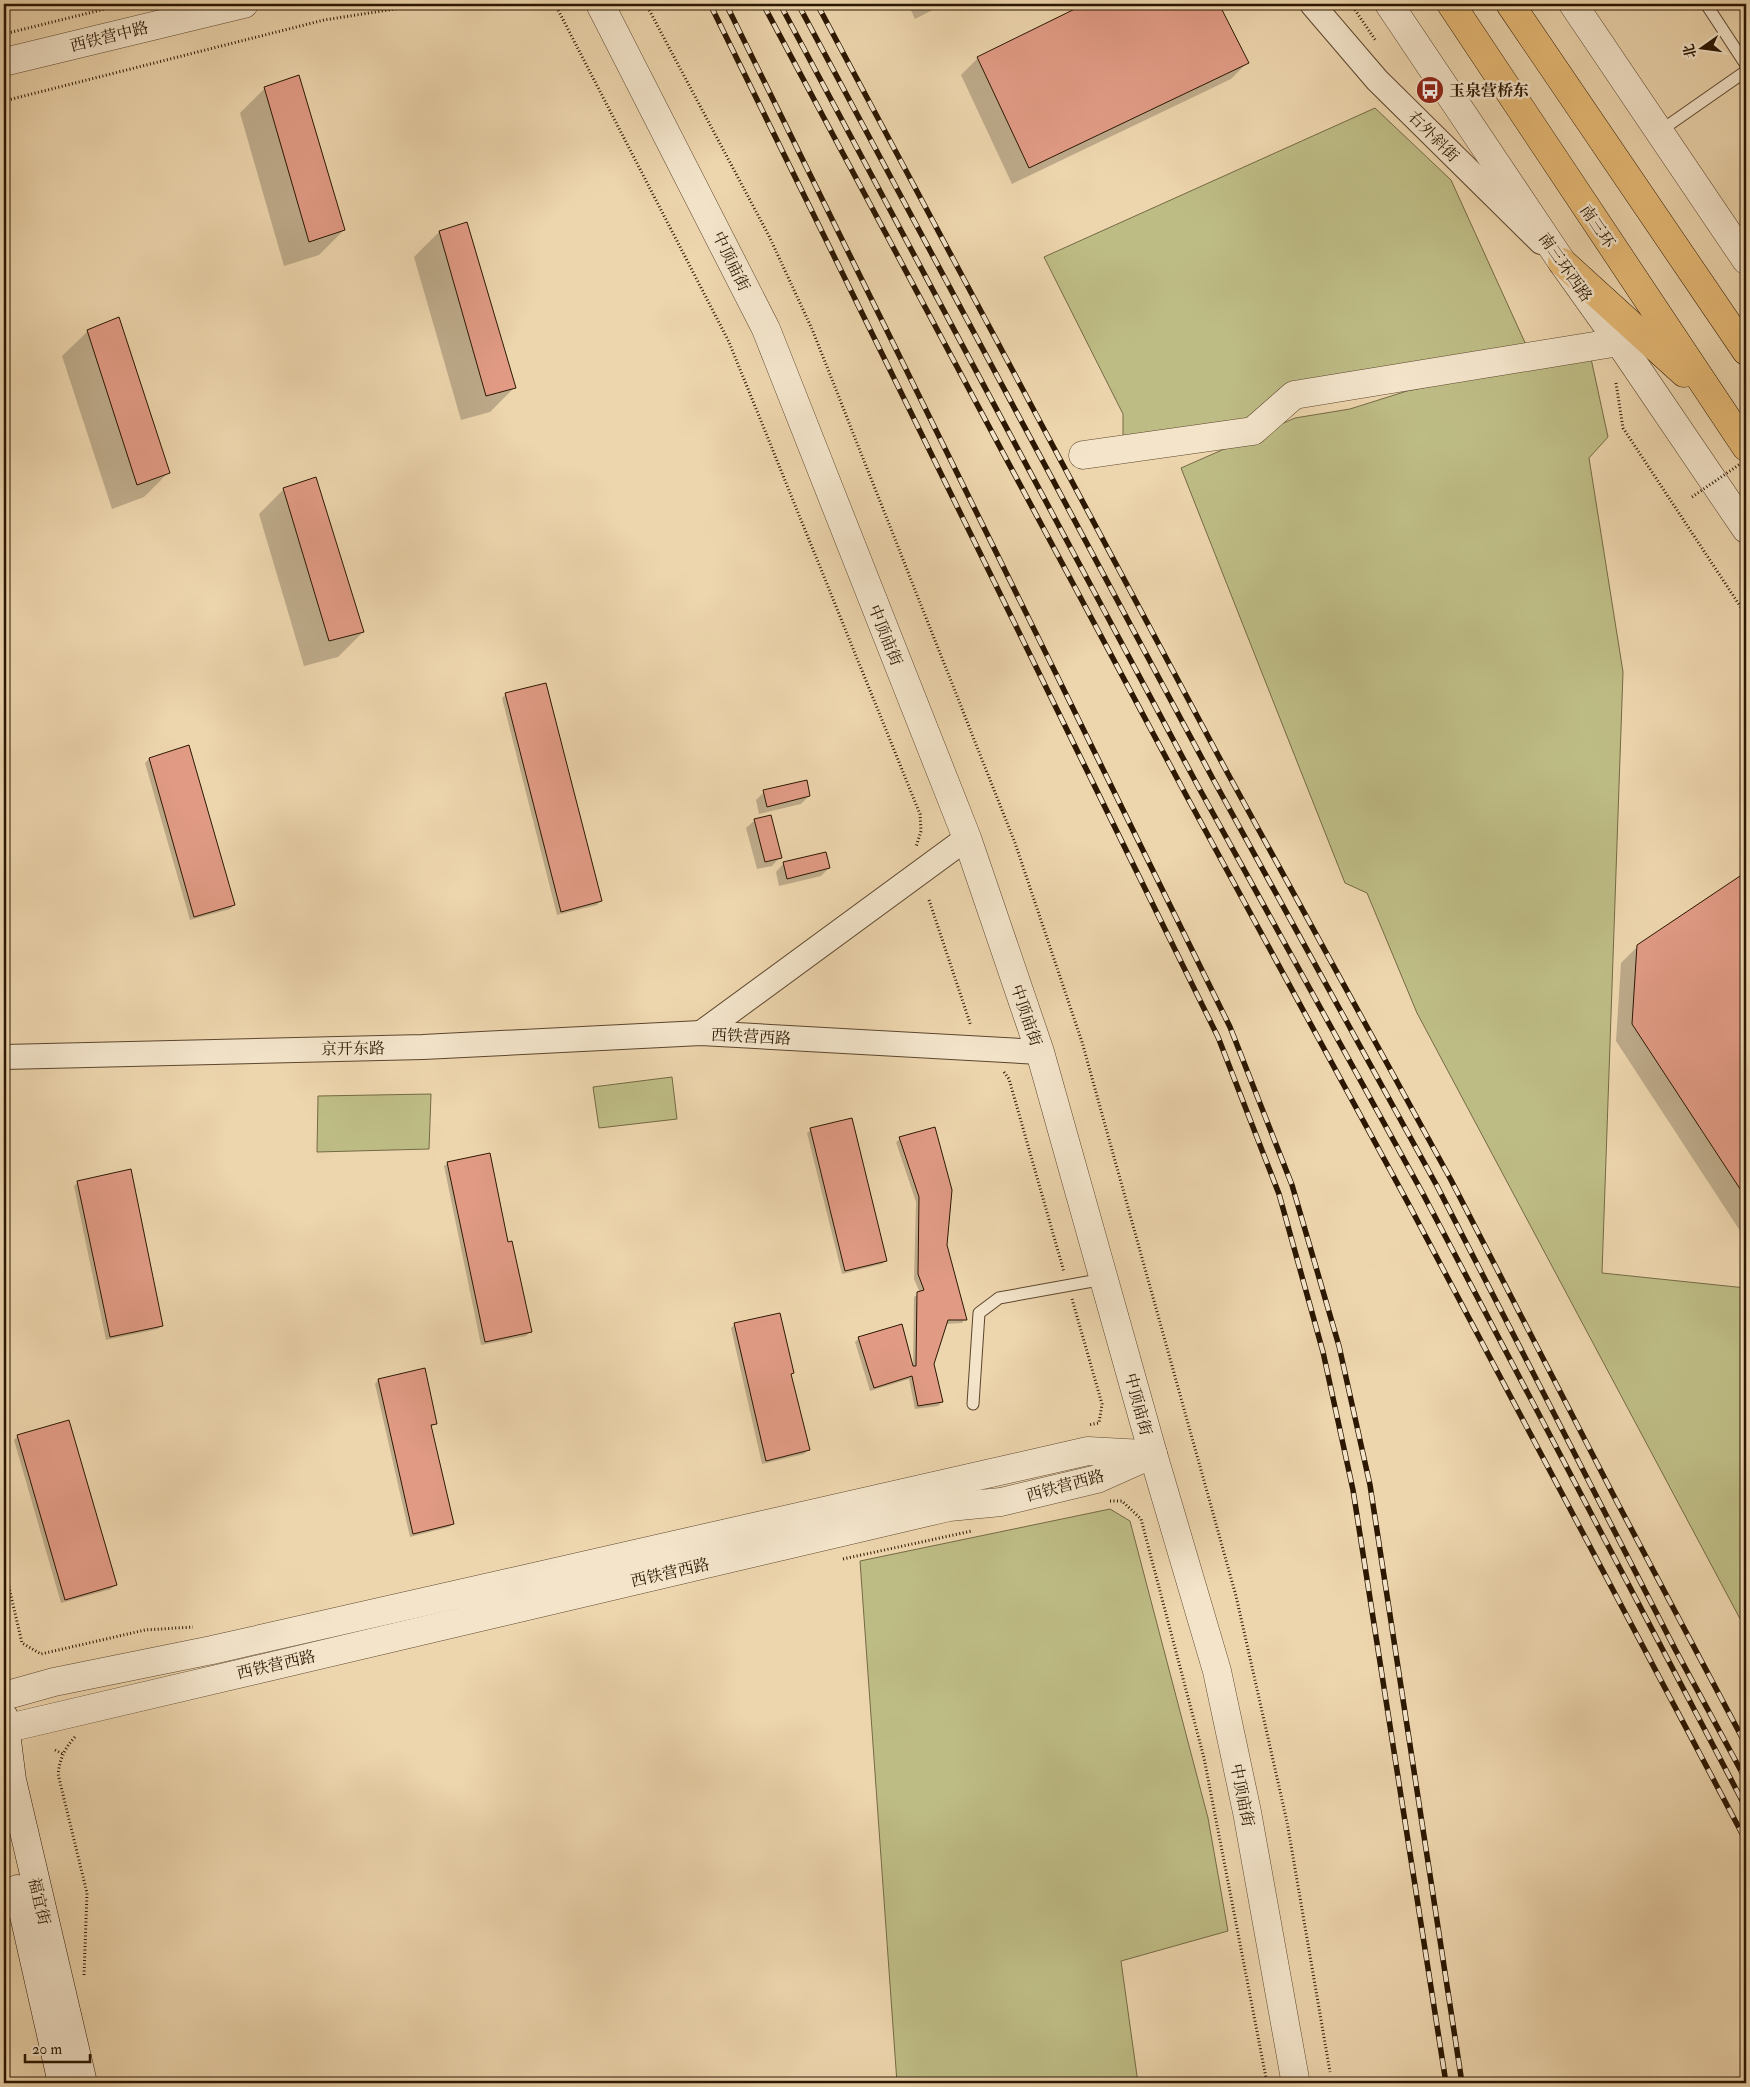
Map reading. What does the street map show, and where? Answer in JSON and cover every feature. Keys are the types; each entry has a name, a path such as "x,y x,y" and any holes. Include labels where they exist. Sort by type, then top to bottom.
{"highway":[{"name":"南三环","path":"1451,4 1746,448"},
{"path":"1510,4 1746,351"},
{"path":"1562,262 1714,401"}],"street":[{"name":"西铁营中路","path":"4,62 244,4"},
{"name":"中顶庙街","path":"600,4 766,329 967,838 1040,1052 1153,1454 1217,1671 1247,1812 1295,2079"},
{"name":"右外斜街","path":"1312,4 1377,80 1562,262"},
{"name":"南三环西路","path":"1389,4 1562,262 1610,343 1746,529"},
{"path":"1573,4 1746,260"},
{"path":"1083,456 1253,431 1294,395 1610,343"},
{"name":"西铁营西路","path":"702,1033 967,838"},
{"name":"西铁营西路","path":"702,1033 1040,1052"},
{"name":"京开东路","path":"4,1057 423,1047 702,1033"},
{"name":"西铁营西路","path":"4,1696 54,1682 222,1648 1088,1451 1153,1454"},
{"name":"西铁营西路","path":"4,1725 949,1507 1001,1502 1097,1478 1153,1454"},
{"name":"福宜街","path":"4,1725 12,1780 83,2083"},
{"name":"福宜街","path":"4,1827 62,2083"}],"lane":[{"path":"1706,4 1746,65"},
{"path":"1660,132 1746,71"},
{"path":"973,1404 979,1313 999,1298 1104,1280"}],"path":[{"path":"4,34 125,4"},
{"path":"4,101 324,20 427,4"},
{"path":"555,4 730,342 920,814 922,831 915,850"},
{"path":"1610,343 1624,428 1746,615"},
{"path":"1692,497 1746,460"},
{"path":"929,900 971,1026"},
{"path":"1001,1068 1009,1079 1102,1404 1099,1422 1082,1427"},
{"path":"1108,1501 1122,1501 1141,1519 1204,1758 1266,2083"},
{"path":"838,1560 973,1531"},
{"path":"4,1566 22,1643 41,1654 145,1630 203,1627"},
{"path":"38,1659 41,1654"},
{"path":"77,1736 67,1746 58,1774 87,1893 84,1978"},
{"path":"55,1750 63,1754"}],"shaded area":[{"path":"1375,108 1451,180 1527,347 1298,384 1247,425 1123,443 1123,414 1044,257"},
{"path":"1590,354 1608,437 1589,458 1623,672 1602,1273 1746,1288 1746,1630 1417,1013 1367,893 1345,883 1181,468 1295,418 1350,409 1407,391"},
{"path":"672,1077 677,1119 599,1128 593,1087"},
{"path":"431,1094 429,1149 317,1152 318,1096"},
{"path":"1110,1509 1130,1521 1208,1818 1228,1931 1121,1961 1138,2083 897,2083 860,1561"}],"building":[{"path":"1085,4 1219,4 1249,63 1029,168 977,57"},
{"path":"299,75 345,230 309,242 264,87"},
{"path":"467,222 516,388 486,396 439,231"},
{"path":"119,317 170,473 137,485 87,330"},
{"path":"316,477 364,632 329,641 283,488"},
{"path":"546,683 602,901 561,912 505,693"},
{"path":"189,745 235,905 194,917 149,758"},
{"path":"807,780 810,796 767,807 763,790"},
{"path":"771,815 782,858 765,862 754,819"},
{"path":"826,852 830,868 787,879 783,862"},
{"path":"1746,872 1746,1198 1632,1024 1637,945"},
{"path":"852,1118 887,1261 845,1271 810,1128"},
{"path":"935,1127 952,1190 947,1245 967,1320 948,1320 934,1364 943,1402 918,1406 912,1376 874,1388 858,1337 902,1324 913,1366 916,1366 917,1292 924,1290 918,1274 919,1197 899,1137"},
{"path":"490,1153 508,1242 512,1241 532,1332 485,1342 447,1162"},
{"path":"131,1169 163,1326 110,1337 77,1181"},
{"path":"780,1313 794,1373 791,1374 810,1450 766,1461 734,1323"},
{"path":"425,1368 437,1424 431,1425 454,1524 413,1534 378,1379"},
{"path":"69,1420 117,1585 65,1600 17,1435"}],"railway":[{"path":"710,4 1218,1037 1279,1194 1323,1352 1353,1490 1446,2083"},
{"path":"726,4 1230,1027 1292,1185 1339,1346 1370,1485 1462,2083"},
{"path":"763,4 1186,795 1408,1203 1746,1841"},
{"path":"780,4 1199,788 1422,1192 1746,1808"},
{"path":"798,4 1213,779 1437,1186 1675,1649 1746,1780"},
{"path":"817,4 1227,772 1451,1180 1617,1502 1746,1745"}],"place":[{"name":"玉泉营桥东","path":"1430,90"}]}
